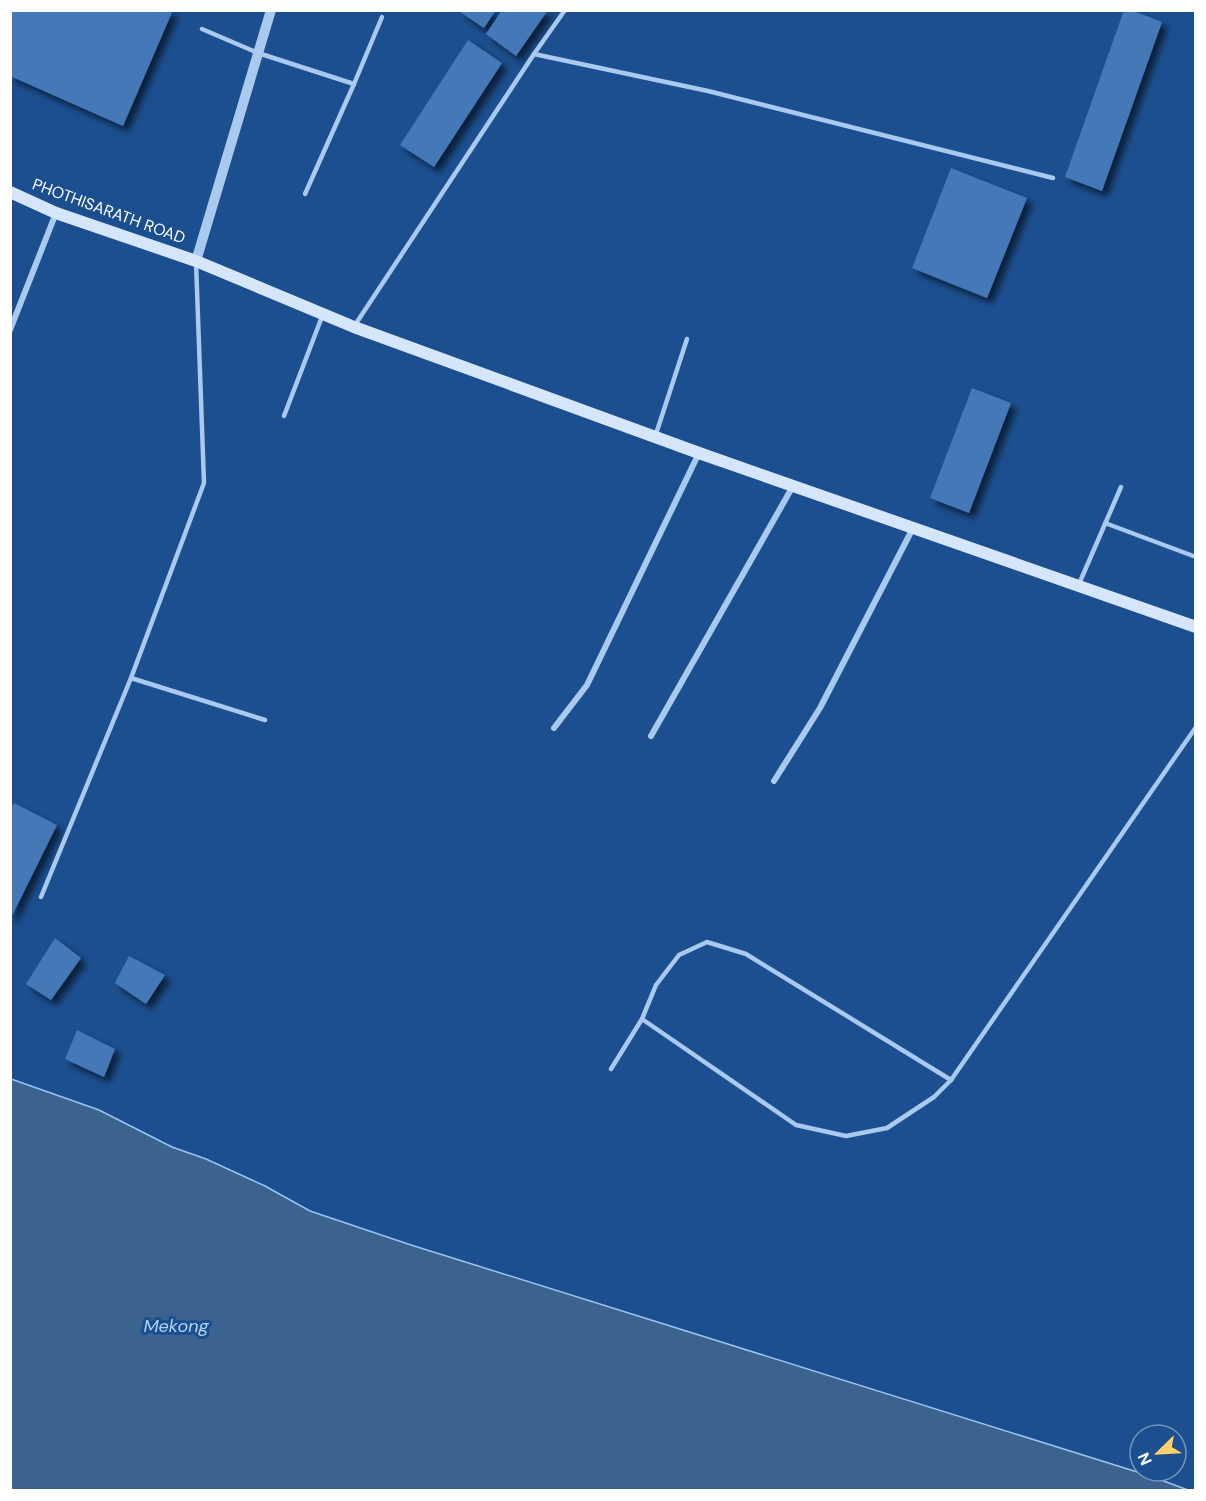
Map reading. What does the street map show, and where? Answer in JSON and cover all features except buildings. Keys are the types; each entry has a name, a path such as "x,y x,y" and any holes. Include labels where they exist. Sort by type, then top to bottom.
{"main road":[{"name":"PHOTHISARATH ROAD","path":"10,192 56,213 196,261 354,327 699,453 1196,627"}],"street":[{"path":"196,261 271,10"},
{"path":"10,330 56,213"},
{"path":"554,728 587,685 699,453"},
{"path":"651,736 793,486"},
{"path":"774,781 820,708 914,528"}],"lane":[{"path":"354,327 565,10"},
{"path":"305,194 382,17"},
{"path":"202,29 258,53 354,84"},
{"path":"534,54 708,91 1053,178"},
{"path":"41,897 131,678 204,483 196,261"},
{"path":"284,416 323,314"},
{"path":"655,436 687,339"},
{"path":"1078,586 1121,487"},
{"path":"1105,523 1196,557"},
{"path":"131,678 265,720"},
{"path":"642,1019 796,1125 846,1136 887,1128 934,1097 951,1080 1196,726"},
{"path":"611,1069 642,1019 656,985 679,955 707,942 746,954 951,1080"}],"water":[{"name":"Mekong","path":"11,1079 99,1110 172,1147 206,1159 265,1186 310,1211 411,1245 1128,1469 1128,1483 1169,1483 1188,1490 11,1490"}]}
